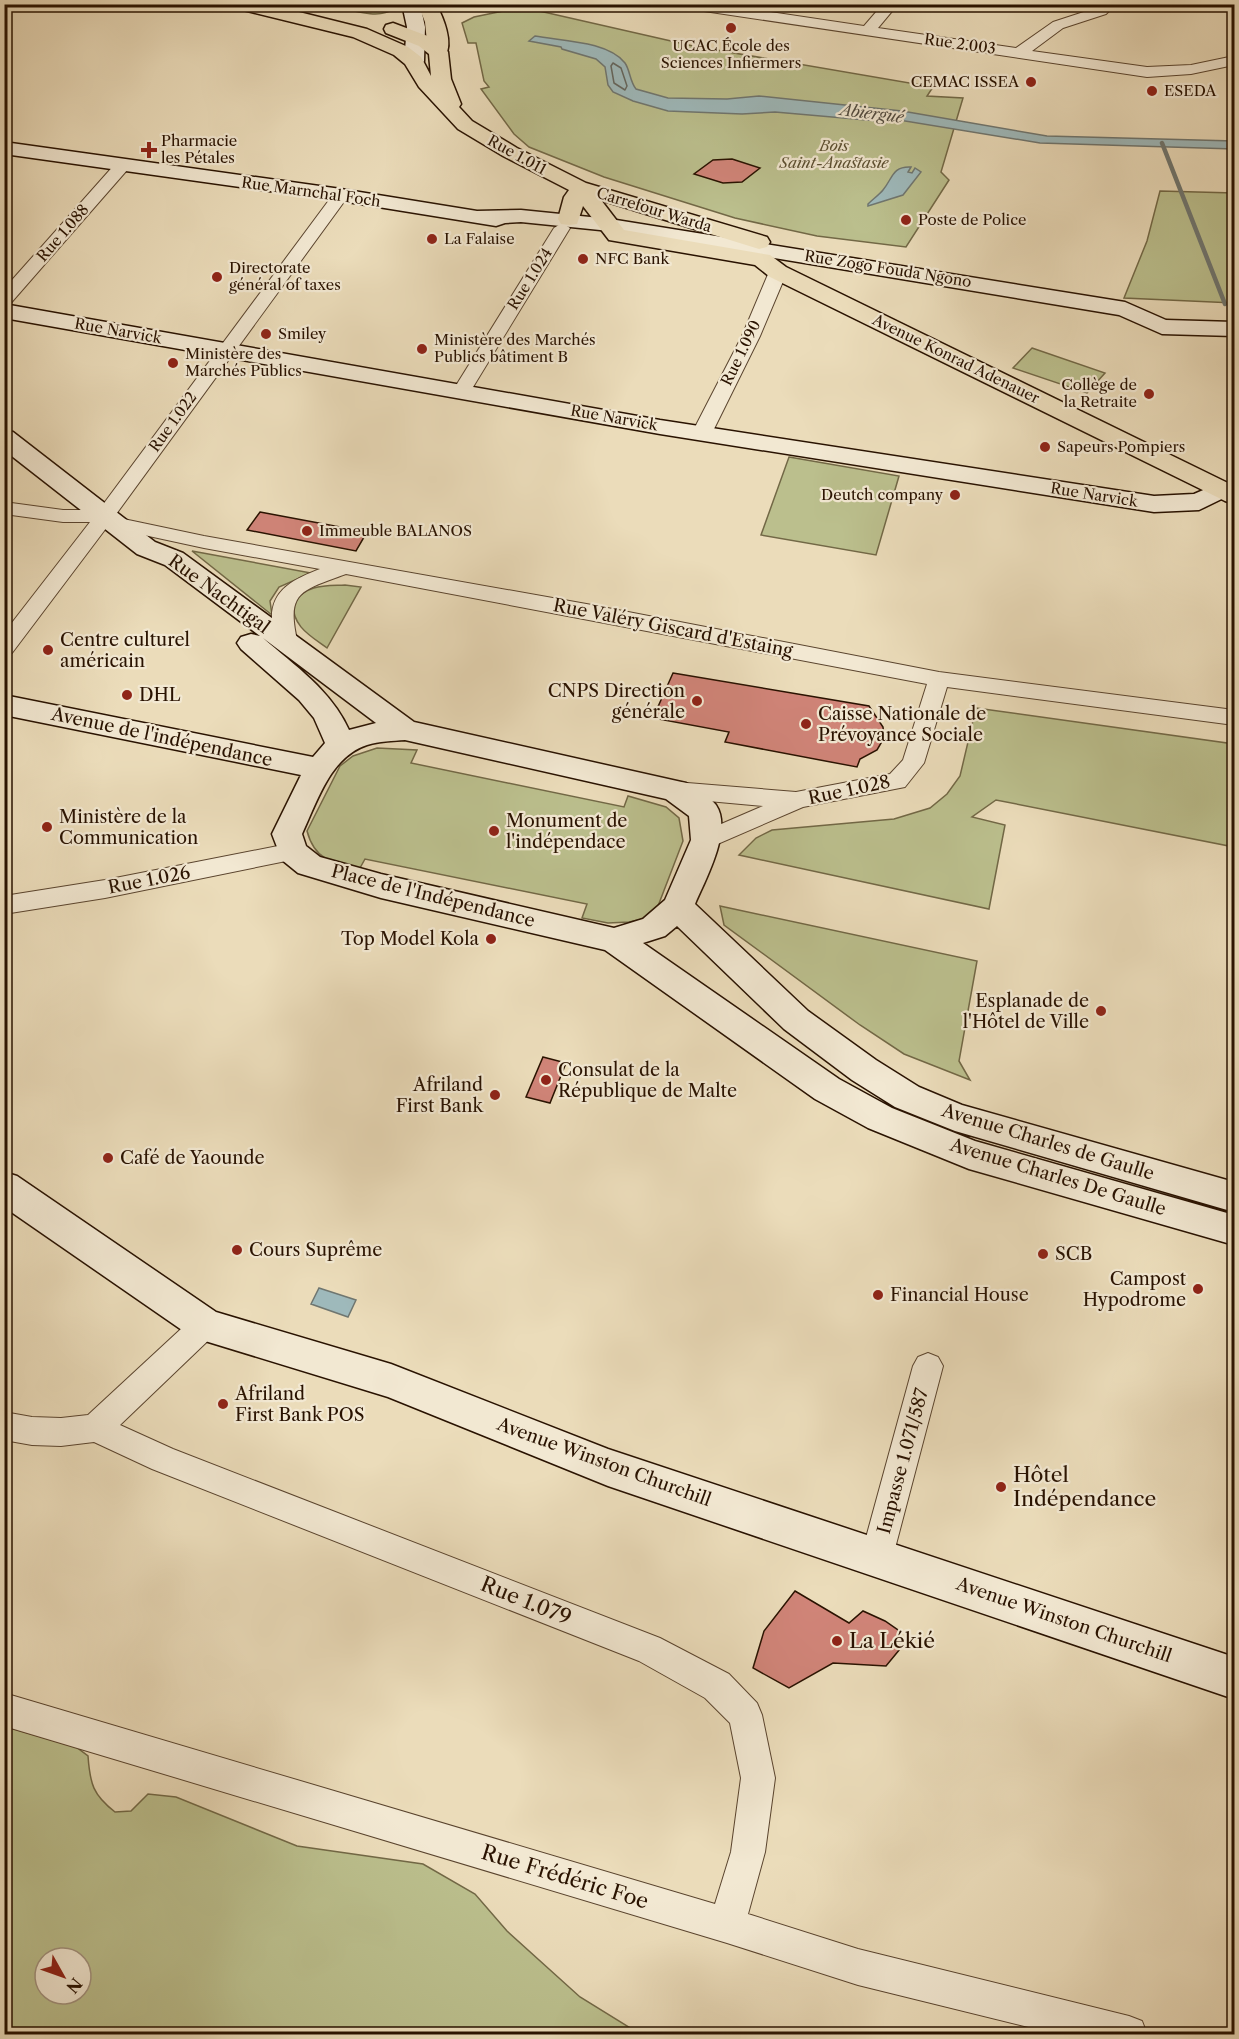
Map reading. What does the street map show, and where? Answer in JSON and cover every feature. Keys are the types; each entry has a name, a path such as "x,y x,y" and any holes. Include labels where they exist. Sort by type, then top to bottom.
{"main road":[{"path":"244,4 394,29 426,42 438,52"},
{"path":"244,4 377,39 401,51 414,61"},
{"path":"411,4 416,27 414,61"},
{"path":"427,4 437,30 441,79 458,118"},
{"name":"Rue 1.011","path":"414,61 426,83 458,118 510,152 580,188"},
{"name":"Rue Marnchal Foch","path":"4,148 341,195 476,218 614,230"},
{"path":"565,224 580,188"},
{"name":"Carrefour Warda","path":"580,188 614,230 776,262"},
{"name":"Carrefour Warda","path":"580,188 730,232 776,262"},
{"name":"Avenue Konrad Adenauer","path":"776,262 808,269 838,302"},
{"name":"Avenue Konrad Adenauer","path":"776,262 838,302 1229,493"},
{"name":"Rue Zogo Fouda Ngono","path":"776,262 1125,309 1166,320 1234,344"},
{"name":"Rue Zogo Fouda Ngono","path":"808,269 1101,321 1166,320"},
{"name":"Rue Narvick","path":"4,311 702,433 1154,504 1199,502 1229,493"},
{"path":"1166,320 1234,316"},
{"path":"1166,320 1234,329"},
{"name":"Rue Nachtigal","path":"4,437 146,548 174,559 405,730"},
{"path":"146,548 158,565 309,693 327,714 341,746"},
{"name":"Avenue de l'indépendance","path":"4,705 315,778"},
{"name":"Avenue de l'indépendance","path":"4,727 265,777 315,778"},
{"name":"Place de l'Indépendance","path":"405,730 675,790 704,811 706,840 678,907 654,928 614,940 381,886 309,865 293,852 287,834 315,778 341,746 371,734 405,730"},
{"name":"Avenue Charles de Gaulle","path":"678,907 796,1020 864,1070 908,1097 955,1117 1234,1197"},
{"name":"Avenue Charles De Gaulle","path":"614,940 827,1089 880,1118 969,1154 1234,1230"},
{"name":"Avenue Winston Churchill","path":"4,1187 205,1325 391,1381 608,1467 1234,1678"}],"street":[{"name":"Rue 2.003","path":"684,4 720,7 1147,72 1196,70 1234,60"},
{"path":"868,30 891,4"},
{"path":"1019,53 1058,25 1101,11 1109,4"},
{"name":"Rue 1.088","path":"4,300 122,166"},
{"name":"Rue 1.022","path":"4,648 110,519 124,487 341,195"},
{"name":"Rue 1.024","path":"461,392 565,224"},
{"name":"Rue 1.090","path":"702,433 751,336 776,262"},
{"name":"Rue Valéry Giscard d'Estaing","path":"4,508 63,516 110,519 342,568 592,612 939,679 1234,718"},
{"path":"287,644 280,612 289,593 302,583 342,568"},
{"name":"Rue 1.028","path":"706,840 798,800 897,781 913,763 939,679"},
{"name":"Rue 1.028","path":"675,790 798,800"},
{"name":"Rue 1.026","path":"4,905 105,889 293,852"},
{"path":"4,1426 32,1431 61,1432 94,1428 205,1325"},
{"name":"Impasse 1.071/587","path":"877,1556 928,1366"},
{"name":"Rue 1.079","path":"94,1428 163,1459 649,1649 717,1686 745,1715 758,1778 747,1852 726,1925"},
{"name":"Rue Frédéric Foe","path":"4,1709 726,1925 858,1967 1129,2034"}],"green space":[{"path":"328,5 390,5 393,9 371,14"},
{"name":"Bois Saint-Anastasie","path":"508,10 535,10 693,46 933,87 927,96 963,98 941,172 949,180 906,247 817,236 735,218 604,177 529,147 514,134 481,89 489,87 484,81 476,43 468,43 462,23 474,17"},
{"path":"1160,191 1234,193 1234,303 1124,298 1147,241"},
{"path":"1032,348 1105,373 1087,393 1013,368"},
{"path":"789,457 899,476 876,555 761,535"},
{"path":"192,551 311,573 279,587 270,601 272,615"},
{"path":"345,585 361,587 327,648 299,624 293,610 293,602 311,589"},
{"path":"976,708 1234,744 1234,847 996,800 972,817 1005,825 989,909 739,855 756,838 772,830 894,819 930,808 947,794 960,776"},
{"path":"377,748 417,750 411,763 624,807 628,796 666,807 679,818 683,841 658,906 643,919 608,923 582,918 587,904 365,859 360,868 326,859 315,849 307,831 340,766 353,756"},
{"path":"720,906 977,961 959,1061 970,1080 904,1054 860,1025 724,925"},
{"path":"4,1726 76,1747 88,1756 94,1788 102,1800 115,1812 131,1811 148,1794 176,1797 297,1846 423,1864 475,1894 507,1931 580,1997 640,2034 5,2034"}],"water":[{"name":"Abiergué","path":"535,36 583,43 607,50 625,63 636,89 668,98 727,99 759,96 902,111 1047,136 1234,141 1234,149 1040,143 893,119 889,122 775,112 742,114 668,111 633,101 613,92 608,85 605,67 596,59 561,47 529,41"},
{"path":"911,167 908,172 912,173 915,168 921,172 903,195 868,206 896,171 900,168"},
{"path":"319,1288 356,1300 348,1317 311,1304"}],"building":[{"path":"732,159 760,168 742,182 723,183 694,174 713,160"},
{"name":"Immeuble BALANOS","path":"260,512 367,532 356,551 247,530"},
{"name":"Caisse Nationale de Prévoyance Sociale","path":"673,673 869,706 883,727 884,738 877,750 860,759 857,767 725,742 729,732 653,718"},
{"name":"Consulat de la République de Malte","path":"543,1057 566,1063 550,1103 526,1097"},
{"name":"La Lékié","path":"795,1591 849,1623 863,1611 885,1621 898,1630 900,1649 886,1666 833,1663 789,1688 753,1668 764,1631"}],"waterway":[{"path":"1162,143 1225,304"}],"place":[{"name":"UCAC École des Sciences Infiermers","path":"731,28"},
{"name":"CEMAC ISSEA","path":"1031,82"},
{"name":"ESEDA","path":"1152,91"},
{"name":"Pharmacie les Pétales","path":"149,150"},
{"name":"Poste de Police","path":"906,220"},
{"name":"La Falaise","path":"432,239"},
{"name":"NFC Bank","path":"583,259"},
{"name":"Directorate général of taxes","path":"217,277"},
{"name":"Smiley","path":"266,334"},
{"name":"Ministère des Marchés Publics bâtiment B","path":"422,349"},
{"name":"Ministère des Marchés Publics","path":"173,363"},
{"name":"Collège de la Retraite","path":"1149,394"},
{"name":"Sapeurs Pompiers","path":"1045,447"},
{"name":"Deutch company","path":"955,495"},
{"name":"Immeuble BALANOS","path":"307,531"},
{"name":"Centre culturel américain","path":"48,650"},
{"name":"DHL","path":"127,695"},
{"name":"CNPS Direction générale","path":"697,701"},
{"name":"Caisse Nationale de Prévoyance Sociale","path":"806,724"},
{"name":"Ministère de la Communication","path":"47,827"},
{"name":"Monument de l'indépendace","path":"494,831"},
{"name":"Top Model Kola","path":"491,939"},
{"name":"Esplanade de l'Hôtel de Ville","path":"1101,1011"},
{"name":"Consulat de la République de Malte","path":"546,1080"},
{"name":"Afriland First Bank","path":"495,1095"},
{"name":"Café de Yaounde","path":"108,1158"},
{"name":"Cours Suprême","path":"237,1250"},
{"name":"SCB","path":"1043,1254"},
{"name":"Campost Hypodrome","path":"1198,1289"},
{"name":"Financial House","path":"878,1295"},
{"name":"Afriland First Bank POS","path":"223,1404"},
{"name":"Hôtel Indépendance","path":"1001,1487"},
{"name":"La Lékié","path":"837,1641"}]}
